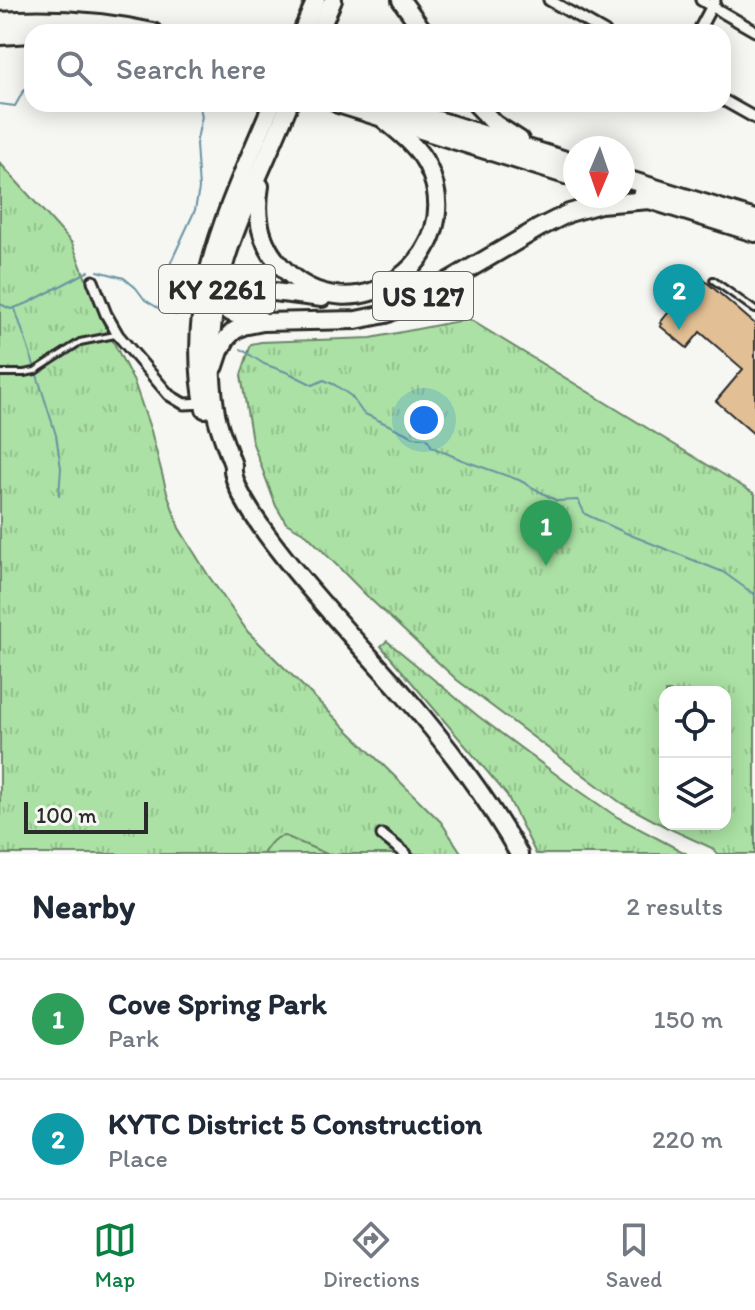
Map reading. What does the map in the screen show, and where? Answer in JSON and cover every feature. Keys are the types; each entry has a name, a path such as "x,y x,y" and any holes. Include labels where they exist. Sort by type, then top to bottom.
{"highway":[{"path":"306,24 316,0"},
{"path":"322,24 333,0"},
{"path":"401,0 418,24"},
{"path":"0,21 76,20 113,24"},
{"path":"0,36 24,34"},
{"name":"US 127","path":"209,402 198,359 216,240 269,112"},
{"name":"KY 2261","path":"212,379 209,296 286,112"},
{"path":"209,296 250,289 349,298 371,293 399,279 418,260 430,238 436,215 436,190 428,166 385,112"},
{"path":"387,112 563,174"},
{"path":"388,112 563,159"},
{"path":"484,112 495,124 535,150"},
{"path":"264,163 258,212 263,236 275,259 292,276 314,289 340,296 371,293"},
{"path":"635,182 755,219"},
{"path":"635,196 650,200"},
{"name":"US 127","path":"519,854 472,782 406,697 280,552 249,507 232,472 225,469 210,430 209,402 220,351 234,331 252,324 356,320 386,314 416,300 546,224 600,204 650,200 755,233"},
{"path":"209,296 244,317 276,321"}],"street":[{"path":"549,0 591,24"},
{"path":"701,0 713,3 755,31"},
{"path":"702,24 713,3"},
{"path":"731,104 755,118"},
{"path":"93,281 118,335 174,399 184,404 209,402"},
{"path":"382,835 406,854"}],"lane":[{"path":"713,280 755,310"},
{"path":"0,373 35,371 80,342 118,335"}],"green space":[{"path":"0,163 72,243 101,318 134,382 179,528 208,575 248,632 441,822 462,854 0,854"},
{"path":"469,319 755,494 755,854 717,854 712,848 673,830 731,830 731,686 659,686 659,823 621,803 457,680 307,535 286,523 276,506 252,441 241,375 251,344 371,338"},
{"path":"387,641 478,716 565,781 617,817 687,854 536,854 507,795 381,646"},
{"path":"285,836 327,854 263,854 274,840"}],"building":[{"path":"689,267 755,324 755,435 716,401 743,369 700,332 687,348 660,326 672,308 667,304 680,290 674,285"}],"waterway":[{"path":"0,104 15,106 24,90"},
{"path":"169,312 167,287 171,262 195,210 199,189 196,144 201,112"},
{"path":"0,304 11,309 28,303 89,271"},
{"path":"98,271 124,278 145,300 176,315"},
{"path":"15,309 34,365"},
{"path":"241,349 264,364 313,385 324,380 335,385 351,396 363,413 414,437 427,438 432,447 519,480 557,501 578,500 585,514 723,572 755,595"},
{"path":"37,375 56,435 61,468 59,496"}],"place":[{"name":"KYTC District 5 Construction","path":"679,330"},
{"name":"Cove Spring Park","path":"546,566"}]}
